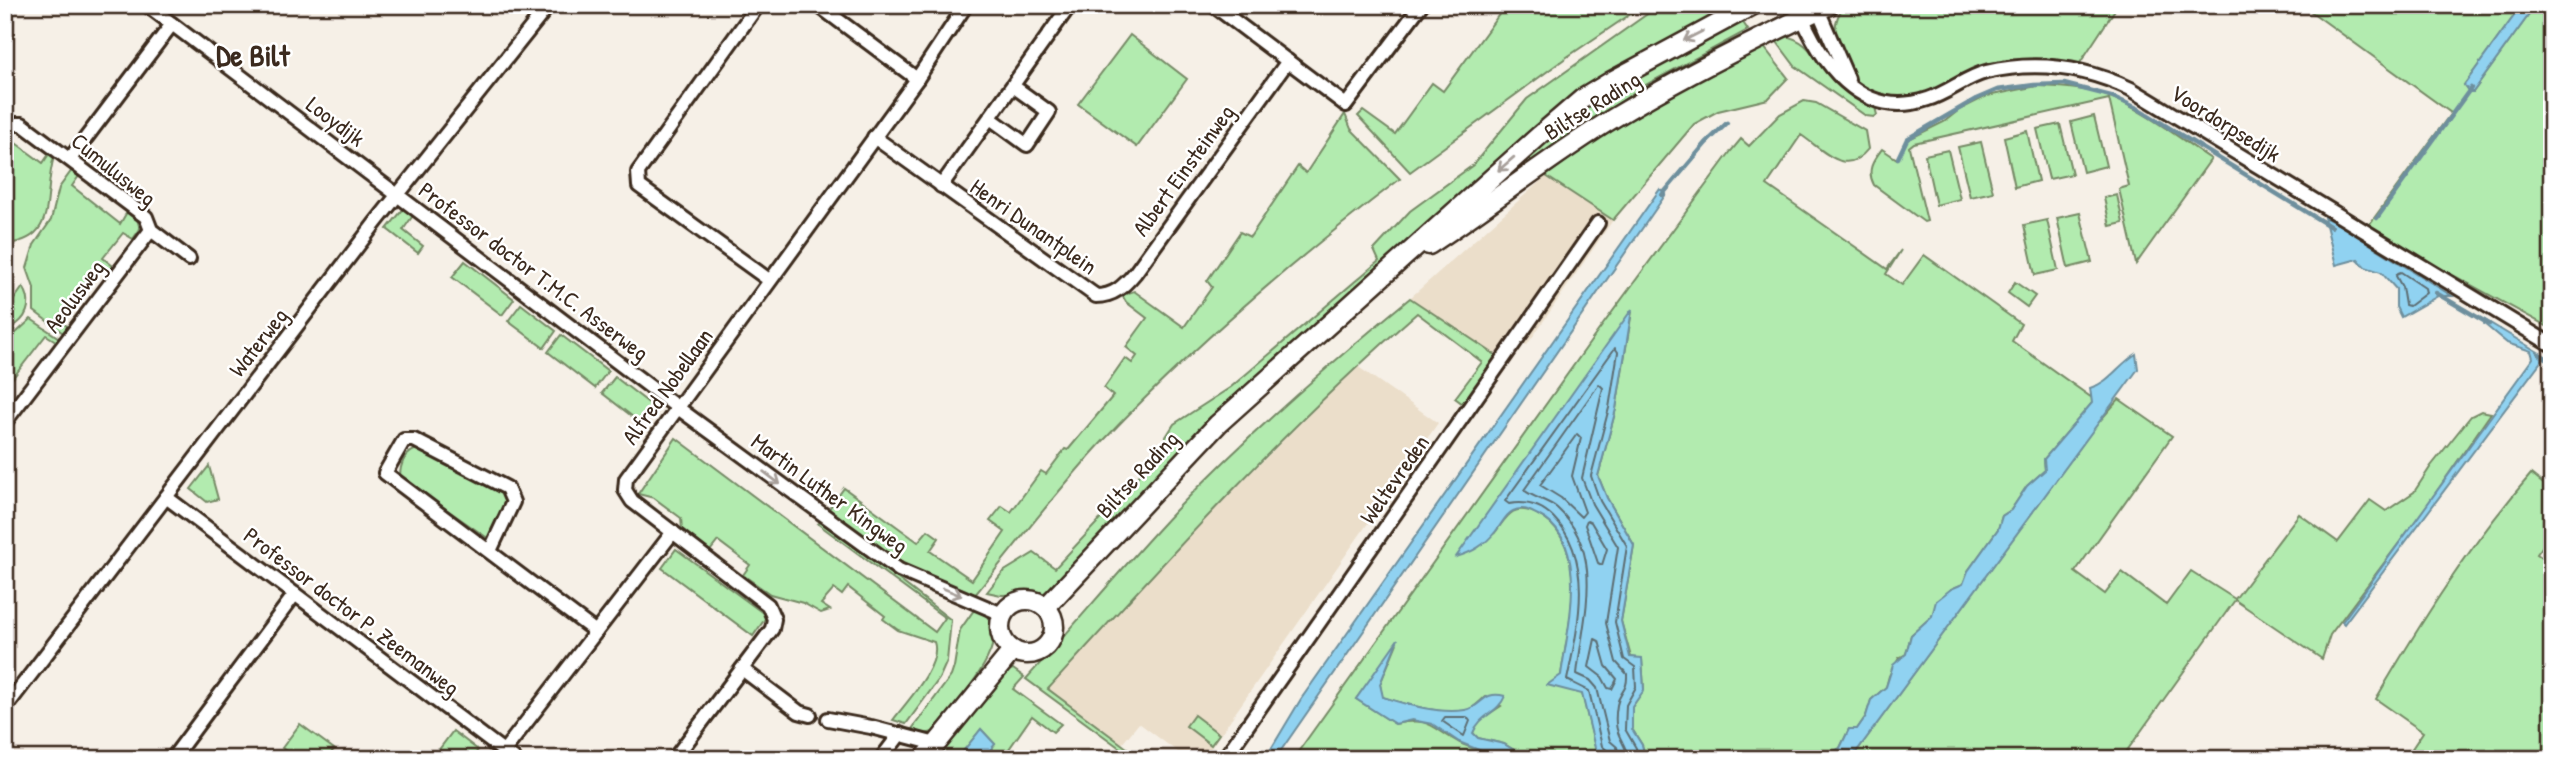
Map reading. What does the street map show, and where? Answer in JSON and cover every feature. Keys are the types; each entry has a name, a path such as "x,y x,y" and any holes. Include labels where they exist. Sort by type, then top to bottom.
{"main road":[{"name":"Biltse Rading","path":"1045,607 1218,424 1394,268 1488,180 1582,99 1670,48 1754,5"},
{"name":"Biltse Rading","path":"1394,268 1617,116 1813,9"},
{"path":"1026,600 1045,607 1052,615 1054,625 1049,643 1033,654 1013,650 1002,636 1002,618 1015,603 1026,600"},
{"path":"924,759 1013,650"}],"street":[{"name":"Looydijk","path":"147,5 167,15 398,194"},
{"name":"Waterweg","path":"5,708 398,194 549,5"},
{"path":"758,5 638,172 637,179 639,186 769,280"},
{"path":"818,5 917,79"},
{"name":"Alfred Nobellaan","path":"674,759 772,629 774,619 768,605 632,501 625,490 626,479 917,79 966,5"},
{"name":"Henri Dunantplein","path":"941,186 1070,5"},
{"path":"1213,5 1346,105 1420,5"},
{"name":"Voordorpsedijk","path":"1813,9 1815,44 1831,68 1841,79 1873,99 1889,104 1913,104 1984,73 2029,66 2055,66 2107,78 2132,89 2552,345"},
{"path":"69,159 167,15"},
{"name":"Albert Einsteinweg","path":"1105,296 1123,288 1135,273 1288,61"},
{"path":"990,118 1027,145 1049,112 1013,86"},
{"name":"Cumulusweg","path":"5,124 22,124 146,217 151,230 189,259"},
{"name":"Henri Dunantplein","path":"874,137 1096,296 1105,296"},
{"name":"Professor doctor T.M.C. Asserweg","path":"398,194 678,408"},
{"name":"Weltevreden","path":"1224,759 1598,223"},
{"name":"Aeolusweg","path":"5,422 151,230"},
{"name":"Martin Luther Kingweg","path":"678,408 899,570 985,606 1002,618"},
{"path":"490,551 513,502 507,488 414,440 404,440 385,473 596,632"},
{"name":"Professor doctor P. Zeemanweg","path":"166,497 509,755"},
{"path":"509,755 596,632 673,532"},
{"path":"172,759 295,594"},
{"path":"743,668 799,712 810,715"},
{"path":"828,719 936,744"},
{"path":"881,759 900,734"}],"shaded area":[{"path":"1546,176 1613,220 1527,345 1513,341 1500,358 1410,298"},
{"path":"1357,366 1438,423 1203,759 1187,759 1139,723 1122,744 1048,689 1194,530"}],"green space":[{"path":"1506,5 1644,5 1567,57 1410,172 1358,116 1363,111 1395,134 1432,83 1443,91"},
{"path":"1660,5 1734,5 1609,75 1215,417 1172,459 1064,576 1043,594 1001,595 987,592 1003,572 1034,553 1055,568 1121,497 1152,459 1174,424 1231,387 1379,261 1374,250 1410,211 1473,165 1527,99"},
{"path":"1845,5 2118,5 2078,66 2049,62 1912,97 1875,92 1853,79 1836,33 1837,19"},
{"path":"2302,5 2522,5 2464,85 2469,92 2473,92 2536,5 2552,5 2552,329 2436,266 2369,225 2451,113"},
{"path":"1740,18 1748,30 1638,89 1459,219 1583,105"},
{"path":"1130,35 1187,79 1137,147 1078,104"},
{"path":"1783,36 1801,42 1836,84 1875,107 1877,115 1866,116 1795,66 1774,38"},
{"path":"1759,45 1761,49 1764,47 1788,78 1768,99 1718,111 1694,124 1613,220 1546,176 1628,116"},
{"path":"2037,86 2099,93 2119,101 2146,115 2211,159 2136,264 2119,189 2129,186 2109,99 1914,143 1909,147 1927,221 1924,222 1874,185 1871,170 1882,149 1897,159 1907,140 1944,122 1959,110 1987,96"},
{"path":"1804,101 1816,103 1865,131 1868,149 1860,157 1843,162 1801,135 1767,185 1887,269 1901,250 1886,274 1902,285 1924,255 2021,324 2012,341 2092,398 2092,403 2044,459 2045,470 2027,486 2011,510 2002,516 1998,529 1968,571 1963,584 1951,589 1932,616 1911,635 1906,654 1899,658 1886,687 1871,700 1866,716 1857,729 1849,729 1831,759 1646,759 1642,745 1632,729 1632,707 1644,689 1642,659 1631,657 1621,621 1634,545 1607,498 1598,476 1616,409 1632,311 1494,534 1510,513 1527,510 1553,526 1565,543 1571,564 1572,586 1561,675 1582,693 1596,751 1608,759 1529,759 1504,744 1478,738 1473,733 1477,722 1501,706 1486,696 1470,709 1459,711 1425,708 1382,697 1380,684 1397,643 1356,699 1395,724 1416,721 1424,723 1460,743 1501,759 1447,759 1426,756 1422,759 1293,759 1596,334 1731,151 1741,139 1749,146 1780,114"},
{"path":"1345,114 1351,129 1400,179 1322,240 1174,370 1070,478 974,596 899,565 826,513 844,488 918,542 928,530 939,538 930,551 972,580 1005,532 990,521 1002,506 1011,512 1041,471 1046,474 1065,449 1068,450 1113,396 1104,388 1125,358 1132,363 1137,356 1126,347 1147,318 1126,302 1122,295 1134,291 1184,327 1212,287 1207,281 1240,232 1250,237 1298,166 1306,173"},
{"path":"2094,116 2106,166 2083,172 2071,122"},
{"path":"2060,124 2072,174 2049,179 2037,129"},
{"path":"2027,131 2038,181 2015,187 2004,137"},
{"path":"13,141 43,163 49,154 54,157 42,224 35,234 6,244 5,152"},
{"path":"1981,142 1993,192 1970,197 1958,147"},
{"path":"1948,150 1960,199 1936,205 1925,155"},
{"path":"72,170 79,176 72,186 120,224 127,212 137,219 140,229 133,239 123,233 103,258 113,266 109,272 99,264 58,319 68,327 63,333 34,311 34,288 27,268 34,245 51,220 59,188"},
{"path":"2117,195 2123,223 2110,226 2104,198"},
{"path":"405,207 414,214 403,230 423,246 418,253 387,229"},
{"path":"2080,213 2092,262 2068,268 2057,218"},
{"path":"2047,220 2058,270 2035,275 2024,225"},
{"path":"465,261 514,299 502,315 452,277"},
{"path":"2015,282 2035,296 2027,307 2008,293"},
{"path":"23,287 28,297 27,312 17,324 5,326 5,312"},
{"path":"1410,298 1500,358 1467,407 1455,398 1482,362 1417,313 1273,449 1182,544 1048,689 1131,751 1128,754 1026,679 1136,553 1202,483 1289,402"},
{"path":"521,304 556,331 544,348 508,321"},
{"path":"31,319 59,338 56,341 46,335 5,388 5,335 16,333"},
{"path":"561,335 608,371 595,388 548,352"},
{"path":"615,377 655,408 642,424 602,393"},
{"path":"2119,399 2172,436 2075,572 2105,594 2122,572 2166,605 2191,571 2235,599 2299,514 2338,542 2370,500 2386,511 2414,492 2471,416 2481,411 2491,413 2423,511 2330,635 2322,659 2235,600 2121,759 1851,759 2097,424"},
{"path":"676,438 935,632 945,618 818,524 822,520 951,620 947,661 939,679 906,724 893,720 928,672 935,651 934,642 898,630 883,619 885,616 848,587 842,595 834,589 821,604 830,610 821,613 803,603 770,594 743,575 750,565 718,541 710,551 682,529 681,518 654,498 638,494"},
{"path":"418,449 503,493 507,498 489,539 400,477 404,459"},
{"path":"209,466 218,499 207,502 191,489"},
{"path":"2531,474 2552,491 2552,533 2537,554 2552,565 2552,759 2405,759 2423,732 2376,699 2448,583 2488,527"},
{"path":"676,549 767,616 753,636 662,568"},
{"path":"974,610 989,619 994,633 991,650 982,669 933,732 925,734 912,729 951,676 960,630"},
{"path":"1013,669 1024,677 1013,689 1061,724 1053,732 1032,716 1002,759 983,759 995,744 981,729 957,759 934,759 1006,672"},
{"path":"1194,715 1219,734 1211,745 1186,726"},
{"path":"300,724 334,749 327,759 297,759 282,748"},
{"path":"453,731 478,750 471,759 432,759"}],"water":[{"path":"2522,5 2536,5 2473,92 2469,92 2464,85"},
{"path":"1660,189 1666,194 1275,759 1265,759 1301,699"},
{"path":"2324,217 2452,296 2438,296 2401,317 2396,307 2396,289 2381,272 2365,267 2358,259 2336,265"},
{"path":"1632,309 1616,409 1598,476 1607,498 1634,545 1621,621 1630,657 1642,658 1644,690 1632,707 1632,729 1642,745 1646,759 1608,759 1596,752 1582,694 1547,685 1561,675 1571,611 1571,565 1565,545 1555,527 1538,515 1523,509 1510,512 1483,544 1456,557"},
{"path":"2485,320 2543,355 2542,360 2344,624 2342,622 2533,358 2531,351 2507,343 2484,324"},
{"path":"2136,354 2138,369 1851,759 1831,759 1849,729 1857,729 1866,716 1871,700 1886,687 1893,665 1906,654 1911,635 1932,616 1936,601 1951,589 1963,584 1968,571 1998,529 2002,516 2011,510 2027,486 2045,470 2044,459 2092,403 2090,388 2103,382"},
{"path":"1398,639 1380,684 1383,697 1424,708 1455,711 1476,706 1492,695 1505,696 1473,733 1478,738 1504,744 1529,759 1501,759 1459,742 1432,724 1412,720 1395,724 1356,699"},
{"path":"981,729 995,744 983,759 957,759"}],"waterway":[{"path":"1898,158 1907,139 1976,99 1997,90 2064,84 2111,96 2137,108 2331,227"},
{"path":"2377,218 2471,88"},
{"path":"1662,195 1706,143 1727,123"},
{"path":"2436,293 2489,324"},
{"path":"2539,354 2552,361"}],"district":[{"name":"De Bilt","path":"253,55"}]}
